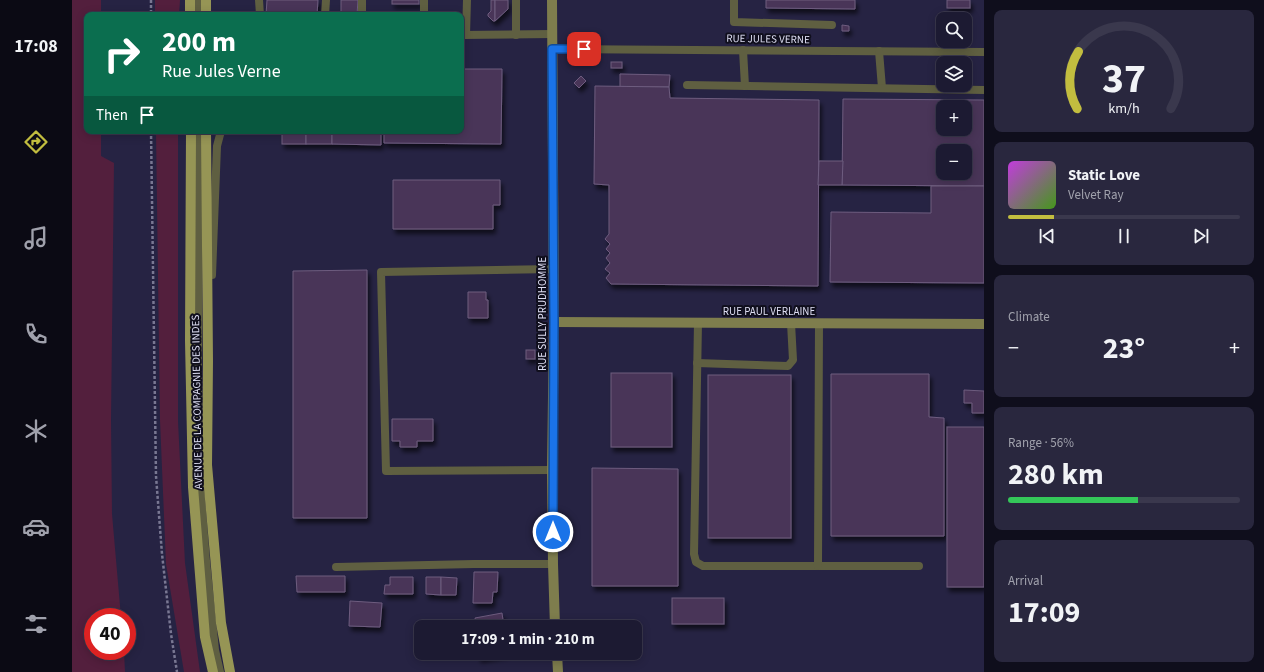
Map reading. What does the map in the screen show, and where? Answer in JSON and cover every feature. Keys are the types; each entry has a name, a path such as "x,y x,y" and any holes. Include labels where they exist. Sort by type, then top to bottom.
{"main road":[{"path":"190,0 190,12"},
{"path":"206,0 206,12"},
{"name":"AVENUE DE LA COMPAGNIE DES INDES","path":"192,134 190,340 193,487 205,637 213,672"},
{"name":"AVENUE DE LA COMPAGNIE DES INDES","path":"206,134 208,362 207,465 221,623 230,672"}],"street":[{"name":"RUE SULLY PRUDHOMME","path":"552,0 554,269 552,470 555,620"},
{"name":"RUE PAUL VERLAINE","path":"554,322 984,324"},
{"path":"557,660 558,672"}],"lane":[{"path":"198,0 198,12"},
{"path":"259,0 260,12"},
{"path":"326,0 326,12"},
{"path":"362,0 362,12"},
{"path":"424,0 424,12"},
{"path":"467,0 464,35 552,34"},
{"path":"516,0 516,35"},
{"path":"734,0 734,22 832,25"},
{"name":"RUE JULES VERNE","path":"552,49 984,52"},
{"path":"743,50 745,86"},
{"path":"879,51 882,88"},
{"path":"687,84 984,90"},
{"name":"AVENUE DE LA COMPAGNIE DES INDES","path":"198,134 198,458 215,650 220,672"},
{"path":"208,362 217,146 220,134"},
{"path":"552,470 386,471 381,272 554,269"},
{"path":"698,322 694,554 696,562 702,566 920,566"},
{"path":"697,363 788,366 793,360 791,323"},
{"path":"818,566 819,323"},
{"path":"336,567 553,564"}],"path":[{"path":"151,0 151,12"},
{"path":"151,134 156,476 162,554 177,672"}],"shaded area":[{"path":"72,0 101,0 101,12 84,12 84,134 101,134 101,156 114,163 111,420 112,514 120,608 84,608 84,660 124,660 125,672 72,672"},
{"path":"155,0 180,0 179,12 155,12"},
{"path":"156,134 178,134 178,421 185,563 200,672 184,672 166,564 160,420"}],"building":[{"path":"267,0 318,0 317,12 266,12"},
{"path":"341,0 358,0 357,12 341,12"},
{"path":"392,0 419,0 419,4 392,4"},
{"path":"491,0 495,0 495,21 488,16 491,11"},
{"path":"495,0 508,0 508,9 495,21"},
{"path":"766,0 855,0 855,9 766,8"},
{"path":"947,0 970,0 970,8 947,8"},
{"path":"842,25 849,26 849,31 842,31"},
{"path":"611,62 622,62 622,68 611,68"},
{"path":"464,69 502,69 501,144 384,143 384,134 464,134"},
{"path":"620,74 670,75 669,87 620,87"},
{"path":"581,76 586,81 579,88 574,83"},
{"path":"595,86 669,87 670,98 819,100 818,286 611,284 606,278 610,273 605,269 610,263 606,258 610,253 606,249 610,244 605,239 609,234 609,185 594,184"},
{"path":"843,99 984,100 984,186 842,185"},
{"path":"282,134 306,134 306,144 282,144"},
{"path":"306,134 332,134 332,144 306,144"},
{"path":"332,134 381,134 381,145 332,144"},
{"path":"819,161 843,161 842,185 818,185"},
{"path":"393,180 500,180 500,205 493,205 493,229 393,229"},
{"path":"931,186 984,186 984,283 830,282 831,212 931,213"},
{"path":"367,270 367,518 293,518 293,271"},
{"path":"468,292 486,292 486,300 488,300 488,318 468,318"},
{"path":"526,350 535,350 535,359 526,359"},
{"path":"611,373 672,373 672,447 611,447"},
{"path":"831,374 929,374 929,417 944,418 944,536 831,536"},
{"path":"708,375 791,375 791,538 708,538"},
{"path":"964,390 984,391 984,413 972,413 972,403 964,403"},
{"path":"392,419 433,419 433,441 417,441 417,447 400,447 400,441 392,441"},
{"path":"947,427 984,427 984,587 947,587"},
{"path":"592,468 678,469 678,586 592,586"},
{"path":"474,572 498,572 497,592 493,592 492,603 473,603"},
{"path":"296,576 345,576 345,592 297,592"},
{"path":"390,577 413,577 413,594 384,594 385,585 390,585"},
{"path":"426,577 441,577 441,595 426,594"},
{"path":"441,577 457,578 456,595 441,595"},
{"path":"672,598 724,598 724,624 672,624"},
{"path":"350,601 382,603 380,627 349,626"},
{"path":"502,613 503,620 475,620 475,618"}],"route":[{"path":"553,532 552,455 554,322 552,49 584,49"}]}
